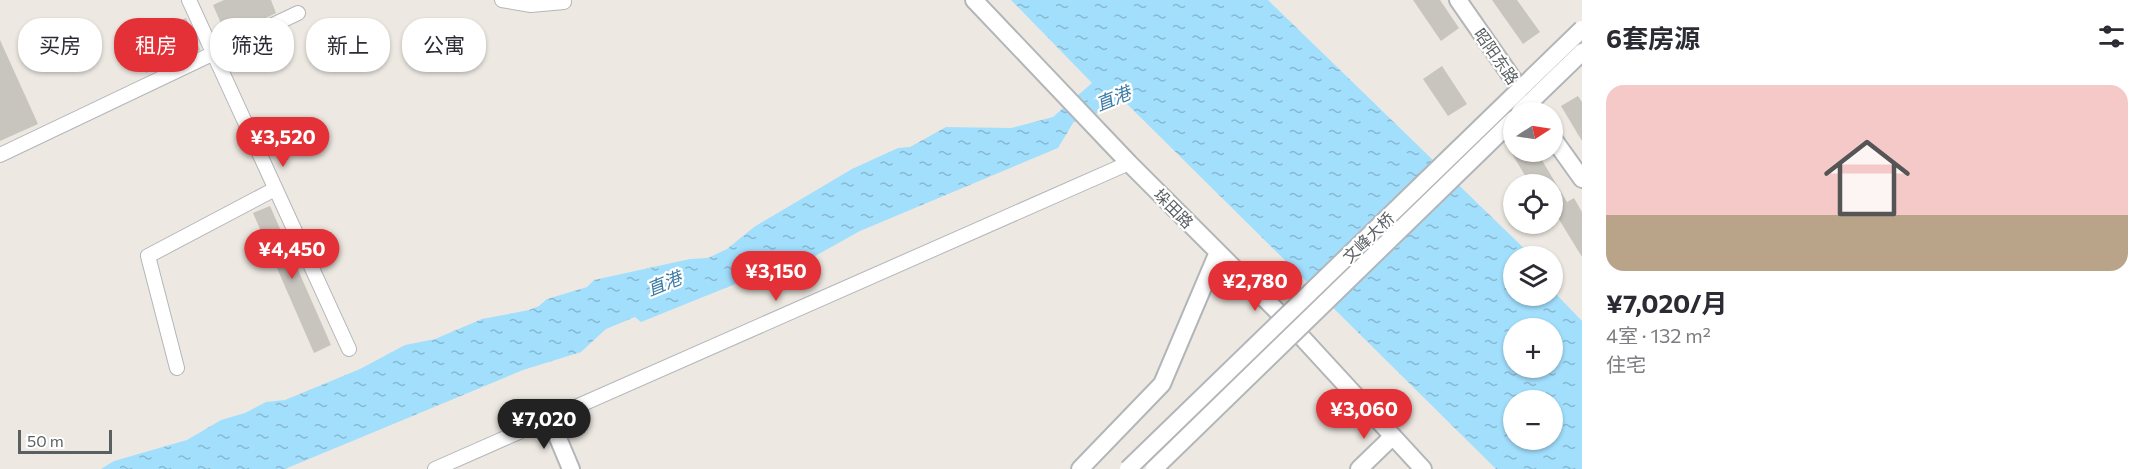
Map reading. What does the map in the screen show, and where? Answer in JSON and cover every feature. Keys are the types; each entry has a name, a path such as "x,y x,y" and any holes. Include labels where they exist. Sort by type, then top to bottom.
{"street":[{"path":"189,0 210,48"},
{"path":"502,0 531,5 564,2"},
{"name":"垛田路","path":"974,0 1129,163 1286,320 1423,469"},
{"name":"昭阳东路","path":"1458,0 1529,102"},
{"path":"287,18 298,13"},
{"name":"文峰大桥","path":"1128,469 1582,30"},
{"path":"1530,102 1582,52"},
{"path":"0,155 210,54"},
{"path":"221,72 350,349"},
{"name":"文峰大桥","path":"1154,469 1503,130"},
{"path":"1563,152 1582,179"},
{"path":"435,469 1129,163"},
{"path":"177,368 148,256 275,189"},
{"path":"1080,469 1161,384 1218,252"},
{"path":"550,419 571,469"},
{"path":"1359,469 1393,436"}],"water":[{"path":"1011,0 1268,0 1503,228 1503,234 1509,234 1522,246 1503,246 1503,306 1563,306 1563,301 1582,321 1582,469 1496,469 1125,102 1113,106 1101,93 1082,108 1058,148 860,231 808,260 768,271 641,322 635,317 606,329 581,352 523,370 285,469 101,469 114,461 187,440 221,420 245,413 266,402 285,400 360,369 405,345 435,339 482,319 529,310 539,306 547,299 587,287 594,280 690,259 708,258 727,249 754,227 852,169 898,148 910,147 946,127 1011,128 1053,117 1092,83"}],"building":[{"path":"224,0 271,0 276,13 266,18 219,18 213,5"},
{"path":"1413,0 1440,0 1459,28 1441,41"},
{"path":"1492,0 1517,0 1540,32 1523,44"},
{"path":"0,40 38,124 0,141"},
{"path":"1442,66 1467,104 1448,116 1423,79"},
{"path":"1578,96 1582,102 1582,141 1563,109 1563,105"},
{"path":"1517,162 1543,162 1550,174 1524,174"},
{"path":"1563,195 1567,202 1574,198 1582,212 1582,257 1563,226"},
{"path":"270,206 331,345 314,353 253,213"}],"waterway":[{"name":"直港","path":"1074,115 1126,94"}]}
